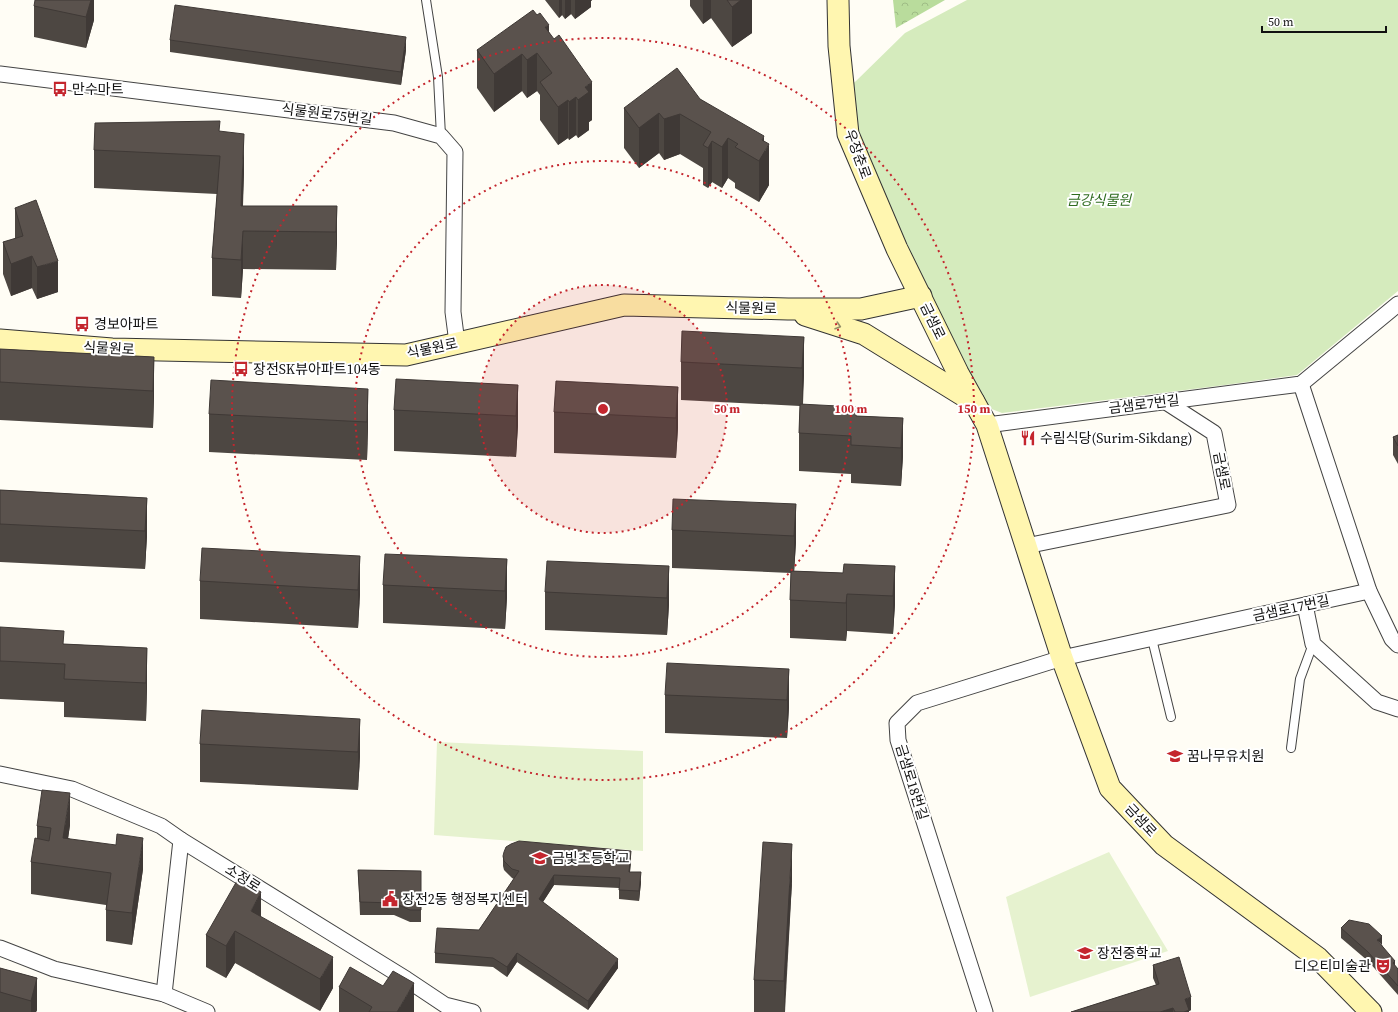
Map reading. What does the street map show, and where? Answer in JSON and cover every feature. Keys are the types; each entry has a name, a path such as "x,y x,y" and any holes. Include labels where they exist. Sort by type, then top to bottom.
{"main road":[{"name":"우장춘로","path":"838,0 840,46 848,134 897,249 921,296"},
{"name":"식물원로","path":"0,340 112,349 406,355 624,305 788,309 861,309 921,296"},
{"name":"금샘로","path":"921,296 958,373 987,425 1062,658 1110,788 1164,845 1318,958 1371,1012"},
{"name":"식물원로","path":"788,309 864,334 976,403"}],"street":[{"name":"식물원로75번길","path":"0,74 394,123 441,136"},
{"path":"441,136 455,152 453,312 456,343"},
{"path":"1398,304 1301,384 1369,591 1392,639 1398,645"},
{"name":"금샘로7번길","path":"987,425 1301,384"},
{"name":"금샘로","path":"1026,546 1228,505 1214,433 1166,402"},
{"name":"금샘로17번길","path":"1062,658 1369,591"},
{"path":"1305,605 1313,644 1377,702 1398,709"},
{"name":"금샘로18번길","path":"985,1012 898,740 897,723 917,703 1062,658"},
{"name":"소정로","path":"0,774 72,789 161,826 181,840 406,979 444,1008 473,1012"},
{"path":"164,994 181,840"},
{"path":"0,948 54,970 164,994 207,1012"}],"lane":[{"path":"426,0 438,77 441,136"},
{"path":"1152,639 1171,717"},
{"path":"1291,748 1300,679 1313,644"}],"green space":[{"path":"893,0 945,0 896,28"},
{"name":"금강식물원","path":"967,0 1398,0 1398,291 1297,375 1002,413 976,403 840,94 856,81 905,33"},
{"path":"437,742 643,751 643,851 434,835"},
{"path":"1109,852 1168,951 1030,997 1006,897"}],"building":[{"path":"35,0 91,0 86,17 34,6"},
{"path":"727,0 741,0 732,7"},
{"path":"175,5 406,37 401,72 170,40"},
{"path":"533,10 537,15 540,13 549,25 545,27 554,39 559,35 592,82 585,87 589,92 578,100 576,97 569,102 568,100 558,107 540,82 552,73 537,53 527,60 522,54 494,74 477,50"},
{"path":"677,68 700,99 764,136 762,140 769,144 759,161 735,147 738,144 728,138 722,147 712,141 708,148 703,145 711,132 680,114 664,119 659,113 639,128 624,108"},
{"path":"220,121 219,131 244,134 241,206 337,206 336,232 243,231 241,260 212,258 220,156 94,150 95,123"},
{"path":"36,200 58,261 37,267 32,256 11,264 3,242 23,236 15,208"},
{"path":"682,331 804,337 802,368 681,362"},
{"path":"0,349 154,357 153,391 0,382"},
{"path":"396,379 518,385 516,416 394,410"},
{"path":"211,380 368,389 367,422 209,414"},
{"path":"556,381 678,387 676,418 554,412"},
{"path":"800,404 857,407 856,416 903,418 901,448 851,445 851,436 799,433"},
{"path":"1398,435 1398,446 1393,437"},
{"path":"0,490 147,498 145,531 0,524"},
{"path":"673,499 796,504 794,536 672,530"},
{"path":"202,548 360,556 358,590 200,581"},
{"path":"385,554 507,559 505,591 383,585"},
{"path":"547,561 669,566 667,598 545,592"},
{"path":"844,564 895,566 893,596 847,594 846,603 790,600 791,571 843,573"},
{"path":"0,627 64,631 63,644 147,648 146,683 64,679 65,664 0,661"},
{"path":"667,663 789,669 787,700 665,695"},
{"path":"202,710 360,719 358,752 200,744"},
{"path":"42,790 70,793 63,838 116,845 117,834 143,838 132,913 106,910 111,873 31,862 35,838 49,841 51,828 37,826"},
{"name":"금빛초등학교","path":"519,841 631,851 629,872 641,872 639,891 619,890 620,878 554,875 539,899 618,959 588,1001 517,953 507,967 493,958 435,953 437,928 479,930 519,871 512,869 504,861 503,856 506,847"},
{"path":"763,842 792,844 784,981 754,980"},
{"name":"장전2동 행정복지센터","path":"358,870 421,871 421,910 410,910 394,903 360,902"},
{"path":"238,879 261,892 251,911 333,957 320,979 235,931 226,946 206,935"},
{"path":"1349,920 1369,924 1382,936 1377,940 1395,961 1393,963 1398,969 1398,986 1368,952 1341,928"},
{"path":"1179,957 1191,997 1185,999 1189,1010 1184,1012 1175,1012 1173,1008 1160,1012 1071,1012 1159,984 1153,965"},
{"path":"350,967 383,986 393,971 414,983 397,1012 369,1012 372,1007 339,987"},
{"path":"0,968 37,978 31,1001 0,992"}],"place":[{"name":"만수마트","path":"60,89"},
{"name":"경보아파트","path":"82,324"},
{"name":"장전SK뷰아파트104동","path":"241,369"},
{"name":"수림식당(Surim-Sikdang)","path":"1028,438"},
{"name":"꿈나무유치원","path":"1175,756"},
{"name":"금빛초등학교","path":"540,858"},
{"name":"장전2동 행정복지센터","path":"390,899"},
{"name":"장전중학교","path":"1085,953"},
{"name":"디오티미술관","path":"1383,966"}]}
